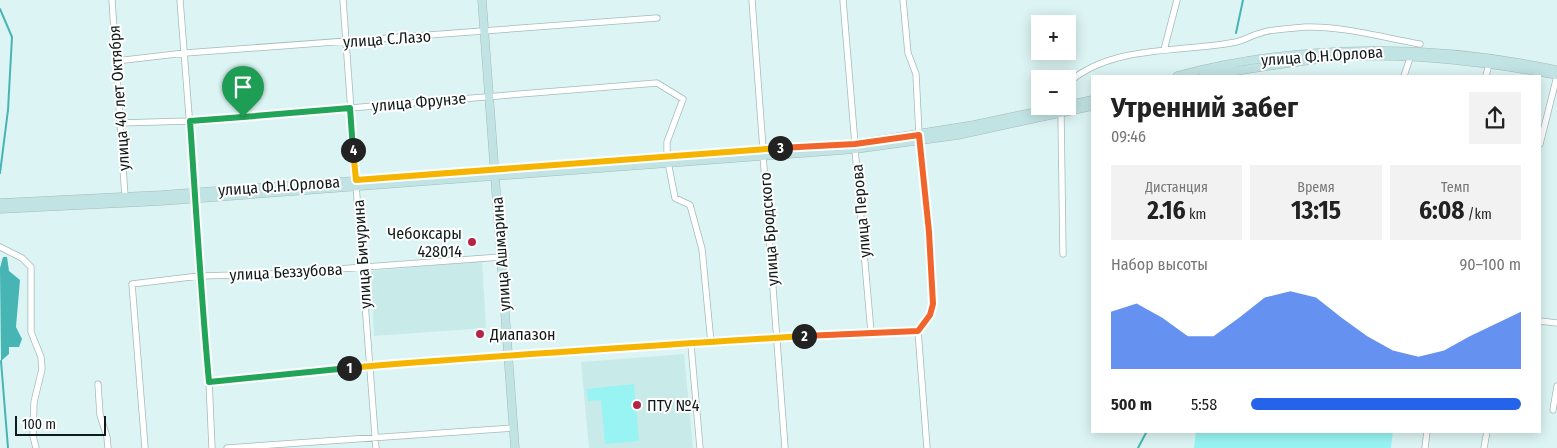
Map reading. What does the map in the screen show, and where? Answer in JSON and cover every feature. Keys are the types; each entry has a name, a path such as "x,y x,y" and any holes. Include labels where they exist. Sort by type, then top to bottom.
{"street":[{"name":"улица 40 лет Октября","path":"112,0 125,197"},
{"path":"180,0 196,195 199,276 209,382 212,448"},
{"name":"улица Бичурина","path":"343,0 376,448"},
{"name":"улица Ашмарина","path":"482,0 515,448"},
{"name":"улица Бродского","path":"752,0 786,448"},
{"name":"улица Перова","path":"844,0 871,332"},
{"path":"903,0 908,54 916,74 919,138 929,232 933,304 930,315 918,331 927,448"},
{"path":"1164,50 1177,0"},
{"name":"улица С.Лазо","path":"116,60 185,53 657,18"},
{"path":"1076,77 1085,70 1103,64 1164,50 1236,42 1262,32 1305,27 1352,32 1415,53 1404,75"},
{"name":"улица Ф.Н.Орлова","path":"1182,75 1243,63 1305,54 1374,50 1490,58 1557,70"},
{"name":"улица Ф.Н.Орлова","path":"1211,75 1341,57 1415,53 1557,75"},
{"path":"1486,75 1489,64"},
{"path":"1541,140 1557,75"},
{"name":"улица Фрунзе","path":"120,123 190,121 489,95 657,83 683,99 667,142 667,159"},
{"name":"улица Ф.Н.Орлова","path":"1076,105 1091,100"},
{"name":"улица Ф.Н.Орлова","path":"1076,108 1091,106"},
{"name":"улица Ф.Н.Орлова","path":"0,209 855,146 919,138 1035,115"},
{"path":"1060,115 1063,254"},
{"path":"667,159 675,198 690,205 702,249 710,343"},
{"name":"улица Ф.Н.Орлова","path":"0,203 196,195"},
{"path":"0,247 22,258 32,267 31,332 41,358 42,369 34,402 33,436 36,448"},
{"name":"улица Беззубова","path":"144,448 132,284 199,276 501,257"},
{"path":"1541,321 1557,323"},
{"path":"209,382 401,363 871,332 918,331"},
{"path":"691,344 700,448"},
{"path":"98,384 100,415 107,437 108,448"},
{"path":"1553,410 1557,386"},
{"path":"227,448 513,428"},
{"path":"1425,448 1427,433"},
{"path":"1484,448 1487,433"}],"shaded area":[{"path":"3,257 7,257 9,271 20,280 16,327 22,339 19,347 9,347 9,354 1,361 0,268"},
{"path":"482,261 486,328 374,336 371,271"},
{"name":"ПТУ №4","path":"684,354 693,448 589,448 581,362"},
{"path":"634,384 639,441 605,444 601,400 588,401 587,389"},
{"path":"1196,433 1393,433 1391,448 1194,448"}],"waterway":[{"path":"1236,33 1243,0"},
{"path":"0,9 12,37 8,110 0,173"},
{"path":"1,361 8,448"},
{"path":"1138,448 1146,433"}],"place":[{"name":"Чебоксары 428014","path":"472,242"},
{"name":"Диапазон","path":"480,334"},
{"name":"ПТУ №4","path":"637,405"}],"route":[{"path":"350,108 356,180 855,144 919,135 929,232 933,304 930,315 918,331 871,332 401,363 209,382 199,276 197,212 190,121 243,117 350,108"}]}
